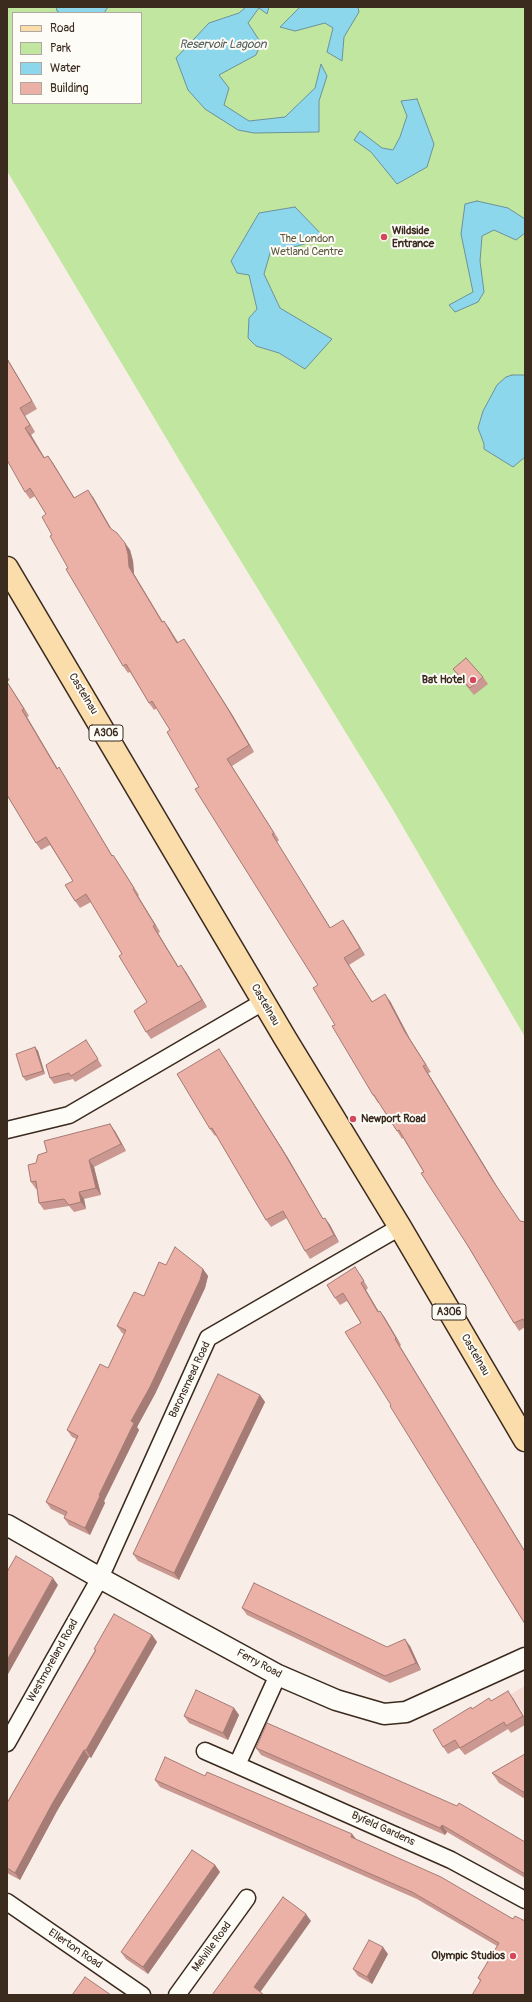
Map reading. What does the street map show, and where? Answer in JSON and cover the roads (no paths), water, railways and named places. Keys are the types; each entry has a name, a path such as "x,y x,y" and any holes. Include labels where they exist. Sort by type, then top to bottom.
{"main road":[{"name":"Castelnau","path":"7,568 263,1002 400,1227 525,1440"}],"street":[{"path":"7,1130 69,1114 263,1002"},
{"name":"Baronsmead Road","path":"100,1578 208,1338 400,1227"},
{"name":"Ferry Road","path":"7,1525 100,1578 278,1675 336,1700 384,1714 406,1712 525,1658"},
{"name":"Westmoreland Road","path":"7,1743 100,1578"},
{"path":"238,1765 278,1675"},
{"name":"Byfeld Gardens","path":"205,1751 451,1860 525,1900"},
{"name":"Melville Road","path":"177,1995 247,1898"},
{"name":"Ellerton Road","path":"7,1902 142,1995"}],"water":[{"path":"56,7 108,7 105,12 57,11"},
{"name":"Reservoir Lagoon","path":"246,7 269,7 267,14 259,8 248,23 261,43 256,55 219,75 229,88 224,105 249,121 285,117 315,88 321,64 327,76 319,101 319,132 254,133 238,130 205,109 188,90 176,58 209,23 239,13"},
{"path":"300,7 358,7 359,12 344,37 342,61 327,52 333,28 325,23 295,31 280,27"},
{"path":"417,99 434,144 427,167 397,184 371,152 354,140 360,131 382,148 393,150 400,137 407,116 401,101"},
{"path":"477,201 508,208 525,219 525,233 516,240 494,230 482,236 480,261 484,292 478,302 455,312 449,305 473,292 461,234 465,204"},
{"path":"295,207 325,238 294,247 271,250 264,274 280,308 332,339 305,369 279,353 256,346 248,338 249,318 257,309 249,275 237,273 231,261 259,213"},
{"path":"512,375 525,375 525,457 513,467 484,449 484,444 478,428 483,411 497,385 506,377"}],"place":[{"name":"Wildside Entrance","path":"384,237"},
{"name":"Bat Hotel","path":"473,680"},
{"name":"Newport Road","path":"353,1119"},
{"name":"Olympic Studios","path":"513,1956"}],"park label":[{"name":"The London Wetland Centre","path":"307,245"}]}
